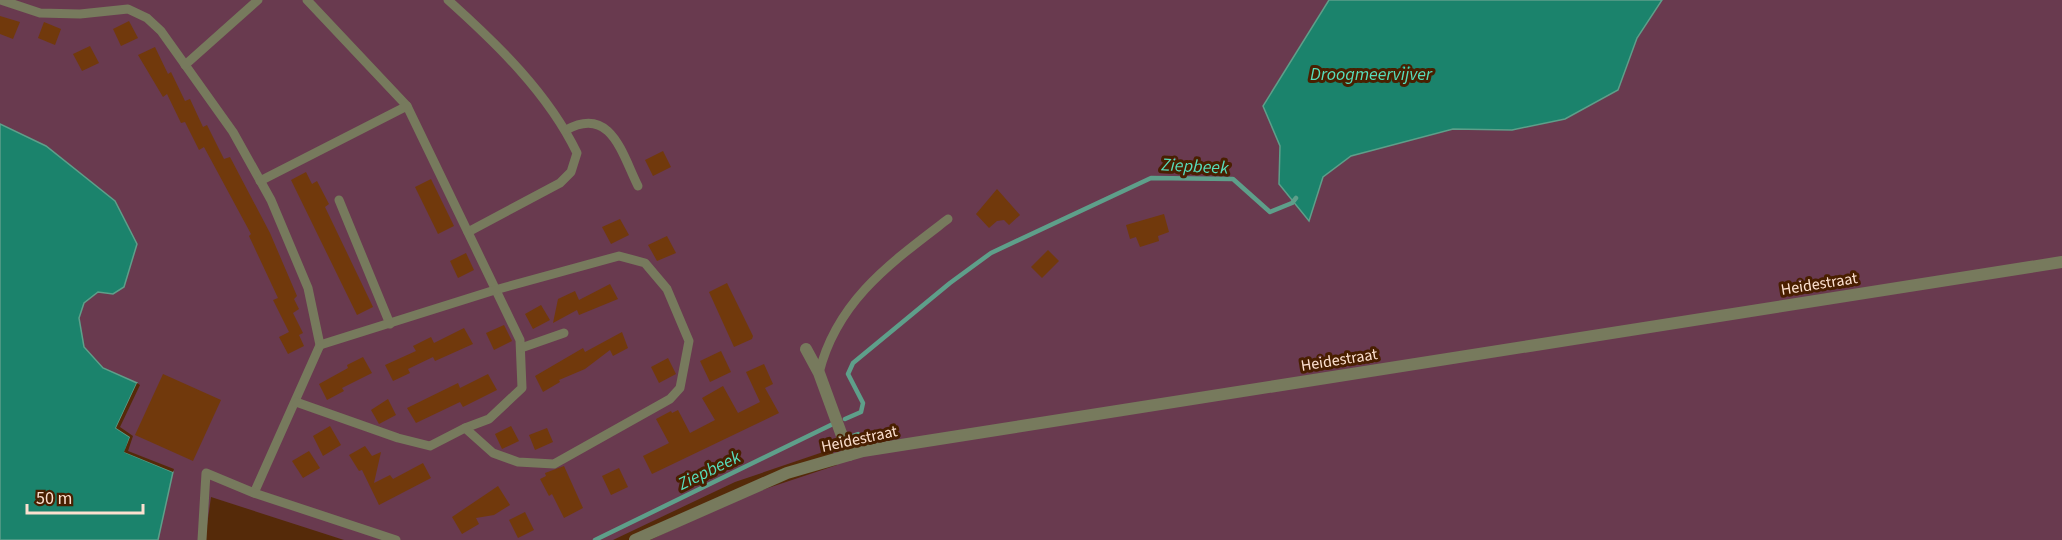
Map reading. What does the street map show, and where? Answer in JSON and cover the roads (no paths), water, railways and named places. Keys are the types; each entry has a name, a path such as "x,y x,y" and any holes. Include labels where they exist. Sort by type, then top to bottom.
{"street":[{"name":"Heidestraat","path":"635,540 744,490 818,463 849,455 2062,262"},
{"path":"806,349 819,373 849,455"}],"lane":[{"path":"1,0 40,13 80,14 128,9 147,18 161,31 233,132 260,181 308,288 320,345 254,493"},
{"path":"185,65 258,0"},
{"path":"296,402 398,438 430,446 489,418 522,388 520,340 407,106 307,0"},
{"path":"448,0 486,35 552,108 578,153 571,172 560,183 468,232"},
{"path":"260,181 407,106"},
{"path":"566,130 580,122 598,123 612,133 638,186"},
{"path":"339,200 390,324"},
{"path":"819,373 824,354 833,337 866,286 887,266 948,219"},
{"path":"320,345 495,290 619,256 645,263 667,289 689,340 680,388 670,399 554,464 518,462 493,453 465,428"},
{"path":"521,348 564,333"},
{"path":"202,540 206,473 254,493 396,540"}],"water":[{"name":"Droogmeervijver","path":"1329,0 1662,0 1637,38 1618,90 1565,119 1512,130 1453,129 1351,156 1323,177 1309,221 1279,184 1280,146 1263,106"},
{"path":"0,124 46,146 115,201 137,244 124,287 113,294 98,292 84,303 79,318 84,347 103,368 137,383 116,428 130,437 125,452 173,472 158,540 0,540"}],"waterway":[{"name":"Ziepbeek","path":"845,419 861,412 863,403 848,374 853,363 950,283 991,253 1151,178 1233,179 1270,212 1292,203 1296,198"},
{"name":"Ziepbeek","path":"595,540 835,423"},
{"path":"847,438 858,434"},
{"path":"830,443 841,439"}]}
